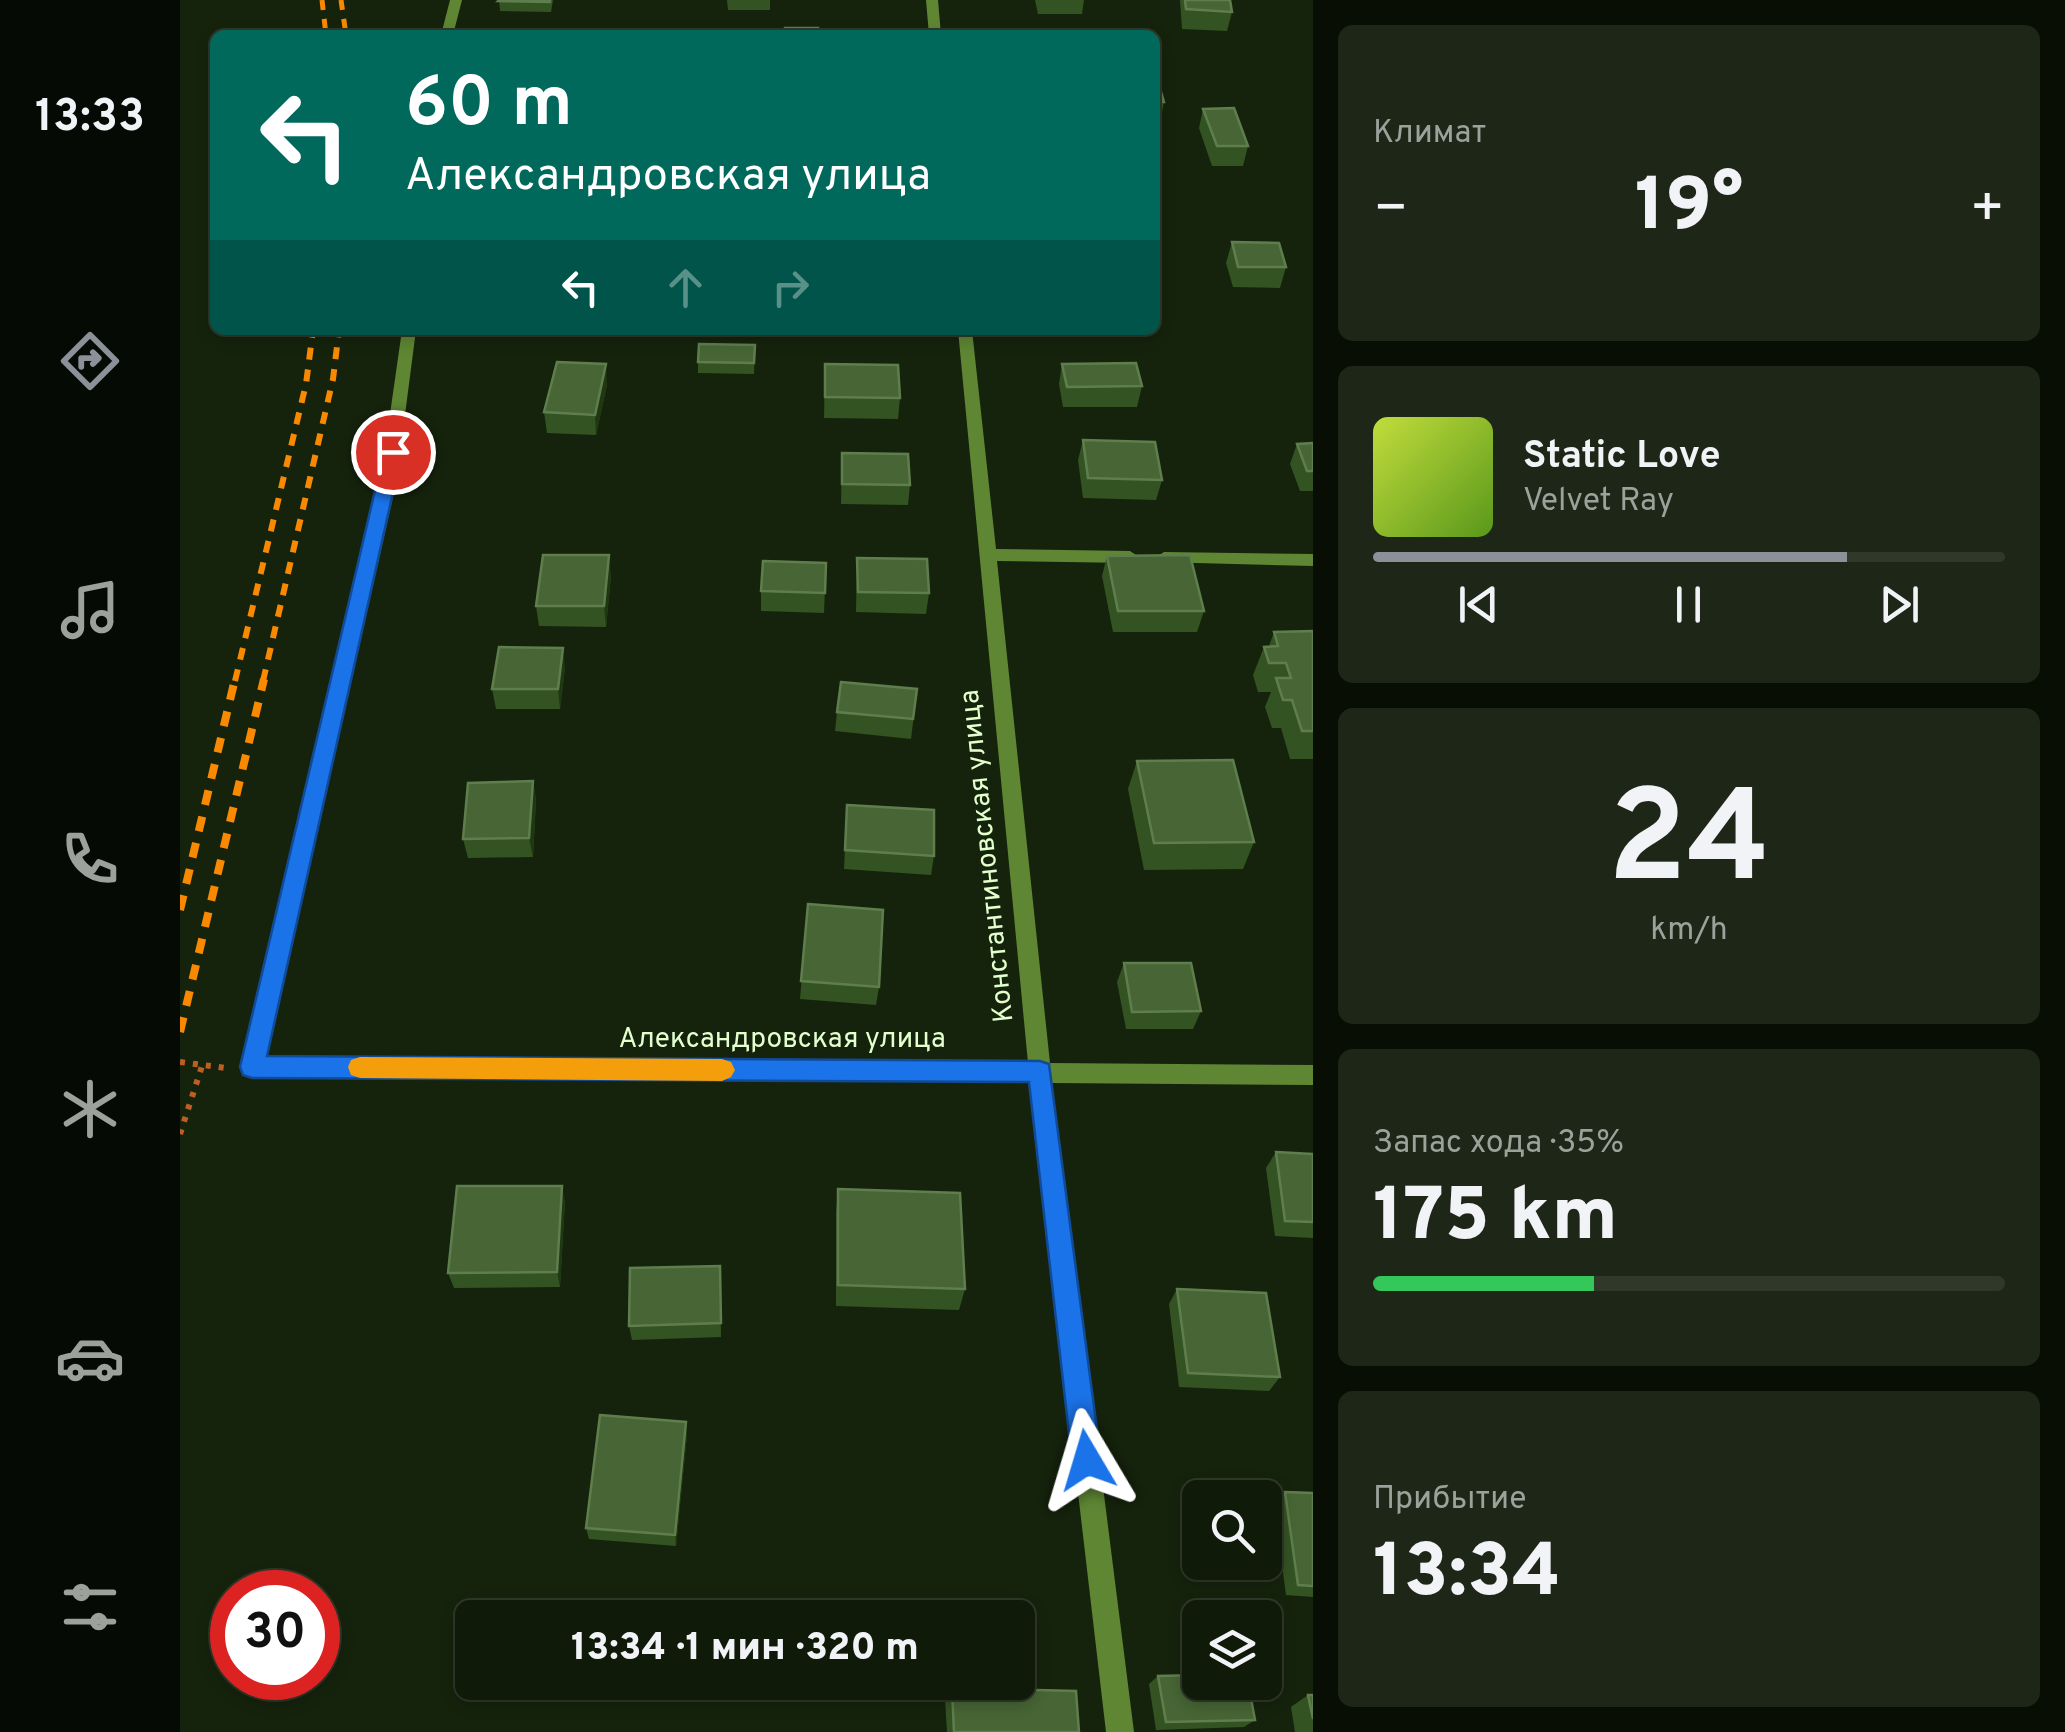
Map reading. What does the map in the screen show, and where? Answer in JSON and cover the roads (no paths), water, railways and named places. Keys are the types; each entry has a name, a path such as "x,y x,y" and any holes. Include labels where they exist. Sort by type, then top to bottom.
{"street":[{"path":"449,30 456,0"},
{"path":"932,0 935,30"},
{"name":"Александровская улица","path":"408,335 388,484 252,1067 1312,1075"},
{"name":"Константиновская улица","path":"966,335 1040,1072 1120,1732"},
{"path":"988,555 1312,560"}],"railway":[{"path":"322,0 325,30"},
{"path":"341,0 345,30"},
{"path":"235,681 306,384 312,335"},
{"path":"263,681 333,379 338,335"},
{"path":"180,910 235,679"},
{"path":"180,1032 264,679"}]}
